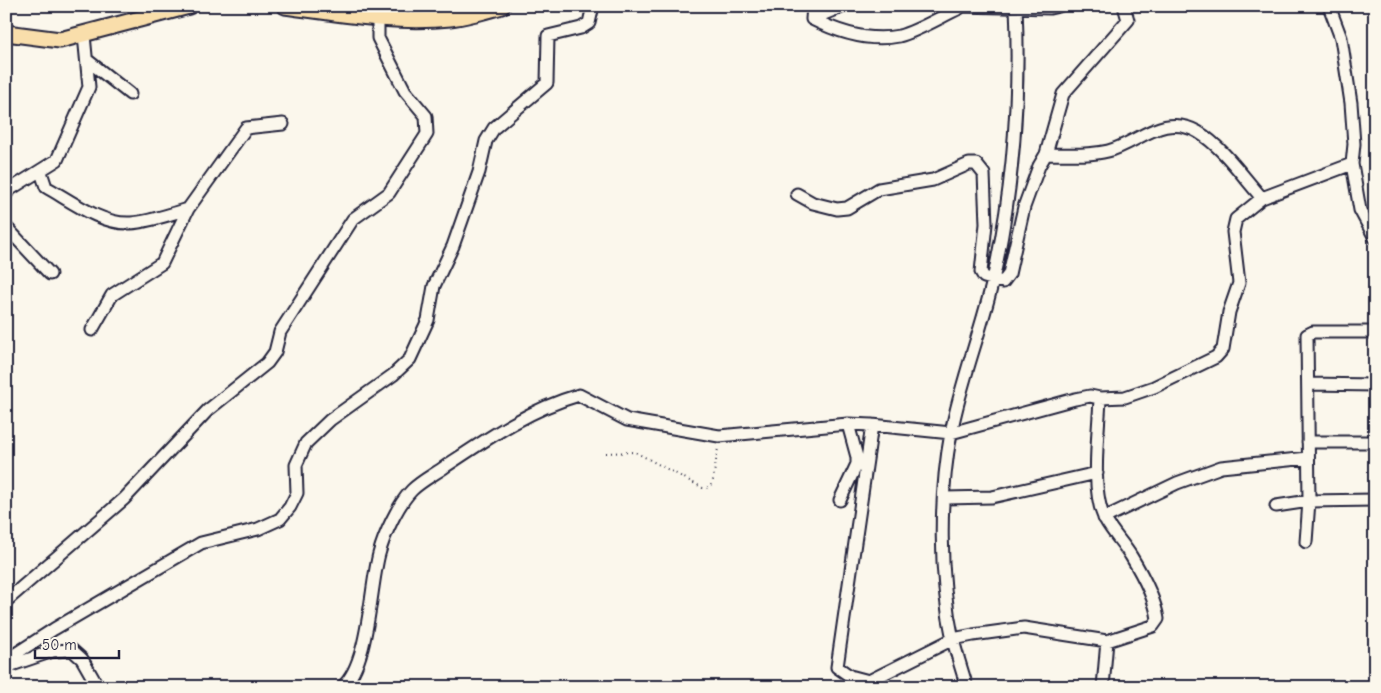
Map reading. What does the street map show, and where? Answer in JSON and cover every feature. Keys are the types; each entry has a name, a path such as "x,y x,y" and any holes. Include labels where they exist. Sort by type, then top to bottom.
{"main road":[{"path":"6,33 60,40 84,35 154,10 189,6"},
{"path":"285,6 361,11 378,18 413,20 450,18 480,9 502,6"}],"street":[{"path":"6,660 54,629 137,582 200,543 258,529 280,519 290,508 297,493 296,464 306,443 330,420 393,375 410,359 428,320 434,286 453,246 479,172 486,141 494,128 547,84 548,36 581,28 589,22 593,6"},
{"path":"812,19 814,6"},
{"path":"812,19 844,6"},
{"path":"812,19 833,29 878,37 900,36 959,7 1059,6"},
{"path":"797,194 813,204 837,209 847,208 879,189 933,180 970,164 976,164 984,174 986,224 981,272 984,277 1003,282 1007,279 1024,207 1039,166 1046,154 1063,94 1128,20 1124,6"},
{"path":"1328,6 1341,38 1351,103 1354,144 1352,164 1360,210 1375,238"},
{"path":"966,687 953,639 945,585 943,538 945,498 951,433 993,280 1007,193 1014,121 1017,58 1016,7"},
{"path":"6,601 124,499 208,410 267,363 275,352 280,332 352,219 389,193 427,134 426,116 405,91 378,38 378,18"},
{"path":"6,194 9,190 41,172 56,160 89,87 84,35"},
{"path":"86,60 130,94"},
{"path":"92,330 112,295 162,263 188,209 246,128 283,124"},
{"path":"1046,154 1099,153 1111,150 1154,129 1178,125 1197,132 1215,146 1262,198"},
{"path":"342,687 356,668 368,620 379,554 392,522 412,490 487,438 552,403 579,395 627,420 719,436 848,424 951,433 1075,399 1090,396 1100,398 1125,397 1154,387 1216,357 1223,349 1229,312 1239,283 1233,232 1236,219 1262,198 1352,164"},
{"path":"41,172 46,187 87,210 114,222 131,223 188,209"},
{"path":"6,227 50,274"},
{"path":"1306,542 1309,500 1307,335 1313,332 1375,332"},
{"path":"1309,384 1375,386"},
{"path":"872,425 837,667 850,676 869,681 953,639 1024,628 1108,640 1153,626 1158,620 1157,613 1131,557 1104,518 1099,502 1097,473 1100,398"},
{"path":"840,500 857,464 857,457 848,424"},
{"path":"1308,442 1375,442"},
{"path":"1104,518 1177,483 1221,467 1308,458"},
{"path":"945,498 992,497 1097,473"},
{"path":"1276,506 1309,500 1375,500"},
{"path":"1103,687 1108,640"},
{"path":"6,667 52,652 72,650 82,658 98,687"}],"path":[{"path":"606,453 635,452 703,488 710,487 713,480 719,436"}]}
